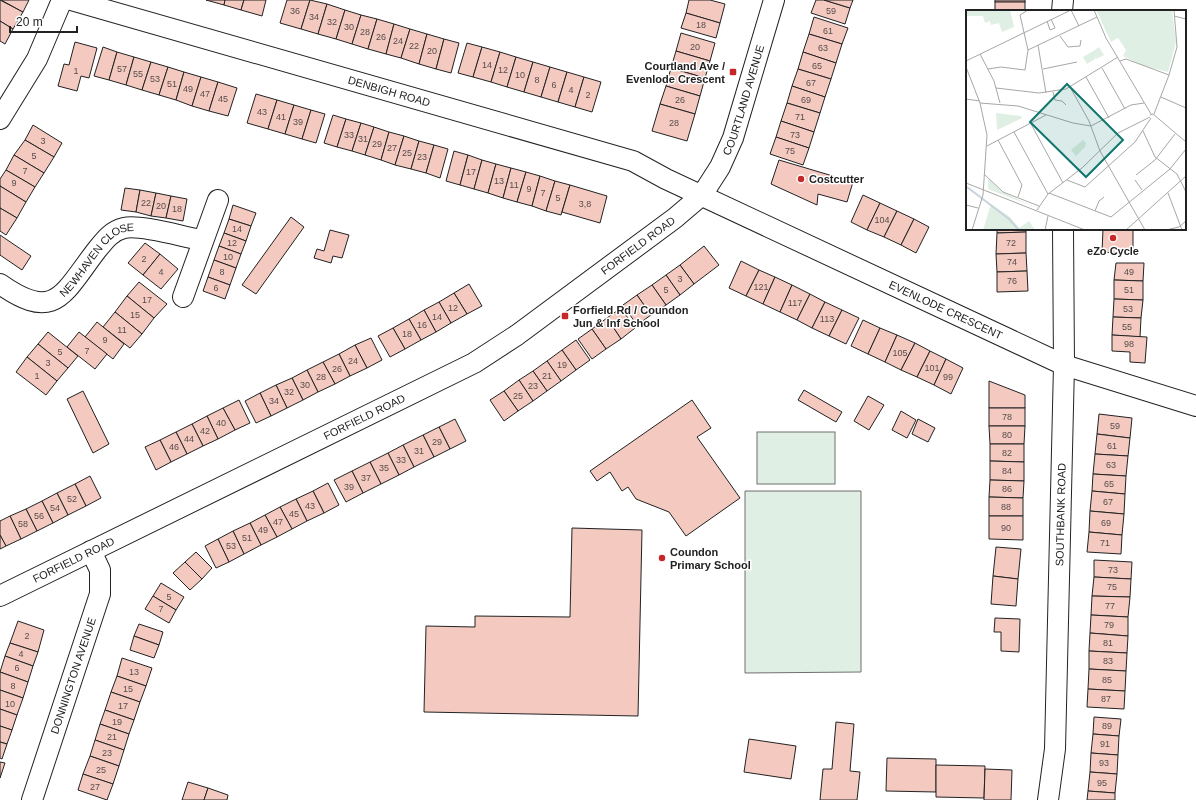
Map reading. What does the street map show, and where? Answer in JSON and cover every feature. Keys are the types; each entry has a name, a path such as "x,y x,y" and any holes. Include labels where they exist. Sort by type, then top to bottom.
{"street":[{"path":"0,119 37,59 62,0"},
{"name":"DENBIGH ROAD","path":"71,0 633,161 666,179 702,195"},
{"name":"COURTLAND AVENUE","path":"702,195 720,167 733,138 774,0"},
{"path":"1062,10 1063,0"},
{"name":"EVENLODE CRESCENT","path":"702,195 1064,365 1196,406"},
{"name":"FORFIELD ROAD","path":"0,596 474,363 517,335 676,218 702,195"},
{"path":"183,297 202,240 218,200"},
{"name":"NEWHAVEN CLOSE","path":"0,284 15,294 32,302 45,303 57,298 67,290 103,241 113,233 124,228 136,228 202,240"},
{"name":"SOUTHBANK ROAD","path":"1048,800 1055,749 1064,365 1063,230"},
{"name":"DONNINGTON AVENUE","path":"32,800 100,594 100,570 91,551"}],"green space":[{"path":"757,432 835,432 835,484 757,484"},
{"path":"745,491 861,491 861,672 745,673"}],"building":[{"path":"0,0 23,12 13,29 0,21"},
{"path":"1,0 29,0 23,12"},
{"path":"206,0 225,0 224,5"},
{"path":"225,0 244,0 241,10 224,5"},
{"path":"244,0 266,0 262,16 241,10"},
{"path":"287,0 310,0 301,29 280,23"},
{"path":"310,0 327,4 318,34 301,29"},
{"path":"689,0 710,0 725,4 720,23 686,13"},
{"path":"816,0 824,0 850,8 845,24 811,13"},
{"path":"824,0 853,0 850,8"},
{"path":"995,0 1025,0 1025,2 995,2"},
{"path":"995,2 1025,2 1025,10 995,10"},
{"path":"327,4 345,10 336,39 318,34"},
{"path":"345,10 361,15 352,44 336,39"},
{"path":"686,13 720,23 716,38 681,28"},
{"path":"361,15 377,19 368,49 352,44"},
{"path":"814,17 848,28 842,44 809,34"},
{"path":"377,19 394,24 386,54 368,49"},
{"path":"0,21 13,29 5,44 0,41"},
{"path":"394,24 410,29 401,58 386,54"},
{"path":"410,29 427,34 419,64 401,58"},
{"path":"681,33 715,43 710,61 676,51"},
{"path":"427,34 444,39 436,69 419,64"},
{"path":"809,34 842,44 836,63 803,52"},
{"path":"444,39 459,43 451,73 436,69"},
{"path":"75,42 97,48 89,78 81,76 77,91 58,86 64,64 69,65"},
{"path":"467,43 482,47 473,77 458,73"},
{"path":"103,47 117,52 109,80 94,76"},
{"path":"482,47 500,52 491,82 473,77"},
{"path":"676,51 710,61 705,78 671,68"},
{"path":"117,52 134,57 126,85 109,80"},
{"path":"500,52 516,57 507,87 491,82"},
{"path":"803,52 836,63 831,79 798,69"},
{"path":"134,57 151,62 142,90 126,85"},
{"path":"516,57 533,62 524,92 507,87"},
{"path":"151,62 168,67 159,95 142,90"},
{"path":"533,62 550,67 541,97 524,92"},
{"path":"168,67 184,72 176,100 159,95"},
{"path":"550,67 567,72 558,102 541,97"},
{"path":"671,68 705,78 700,96 666,86"},
{"path":"798,69 831,79 825,97 792,86"},
{"path":"184,72 201,77 192,106 176,100"},
{"path":"567,72 584,77 575,107 558,102"},
{"path":"201,77 218,82 209,111 192,106"},
{"path":"584,77 601,82 592,112 575,107"},
{"path":"218,82 237,88 228,116 209,111"},
{"path":"666,86 700,96 695,114 660,104"},
{"path":"792,86 825,97 820,113 787,103"},
{"path":"256,94 277,100 268,129 247,123"},
{"path":"277,100 294,105 285,134 268,129"},
{"path":"787,103 820,113 814,132 781,121"},
{"path":"660,104 695,114 687,141 652,131"},
{"path":"294,105 311,110 302,139 285,134"},
{"path":"311,110 325,114 316,143 302,139"},
{"path":"333,115 346,119 337,147 324,143"},
{"path":"346,119 361,123 352,151 337,147"},
{"path":"781,121 814,132 809,148 776,137"},
{"path":"361,123 374,127 365,155 352,151"},
{"path":"33,125 62,143 54,157 25,140"},
{"path":"374,127 389,132 381,160 365,155"},
{"path":"389,132 404,136 395,165 381,160"},
{"path":"404,136 419,141 411,169 395,165"},
{"path":"776,137 809,148 803,165 770,154"},
{"path":"25,140 54,157 44,173 14,155"},
{"path":"419,141 434,145 426,173 411,169"},
{"path":"434,145 448,149 440,178 426,173"},
{"path":"454,151 468,155 460,185 446,181"},
{"path":"14,155 44,173 35,187 6,170"},
{"path":"468,155 482,160 474,189 460,185"},
{"path":"482,160 496,164 488,193 474,189"},
{"path":"779,160 853,182 847,202 818,194 817,205 771,184"},
{"path":"496,164 511,168 503,198 488,193"},
{"path":"511,168 526,172 517,202 503,198"},
{"path":"6,170 35,187 26,202 0,186 0,179"},
{"path":"526,172 540,176 532,206 517,202"},
{"path":"540,176 555,181 546,211 532,206"},
{"path":"555,181 570,185 561,215 546,211"},
{"path":"570,185 607,196 600,223 562,212"},
{"path":"0,186 26,202 17,218 0,208"},
{"path":"125,188 140,190 136,212 121,210"},
{"path":"140,190 156,193 151,216 136,212"},
{"path":"156,193 171,196 166,218 151,216"},
{"path":"863,195 880,203 867,230 851,222"},
{"path":"171,196 187,199 183,221 166,218"},
{"path":"880,203 897,211 884,237 867,230"},
{"path":"233,205 256,213 251,226 229,219"},
{"path":"0,208 17,218 6,235 0,231"},
{"path":"897,211 914,219 901,245 884,237"},
{"path":"291,217 304,227 256,294 242,285"},
{"path":"229,219 251,226 246,241 224,233"},
{"path":"914,219 929,227 916,253 901,245"},
{"path":"330,230 349,235 342,258 333,256 331,263 314,258 317,249 324,251"},
{"path":"997,230 1026,230 1026,232 997,233"},
{"path":"1103,230 1133,230 1133,254 1102,252"},
{"path":"1026,232 1026,253 996,254 997,233"},
{"path":"224,233 246,241 241,254 219,246"},
{"path":"0,235 31,256 22,270 0,255"},
{"path":"145,243 160,254 143,275 128,263"},
{"path":"219,246 241,254 236,268 214,260"},
{"path":"704,246 719,265 694,284 680,265"},
{"path":"1026,253 1027,271 997,272 996,254"},
{"path":"160,254 178,269 161,289 143,275"},
{"path":"214,260 236,268 230,285 208,277"},
{"path":"741,261 759,270 746,296 729,288"},
{"path":"1116,263 1144,263 1143,281 1114,280"},
{"path":"680,265 694,284 680,295 666,275"},
{"path":"759,270 775,277 763,304 746,296"},
{"path":"1027,271 1028,291 997,292 997,272"},
{"path":"666,275 680,295 666,305 652,285"},
{"path":"208,277 230,285 225,299 203,291"},
{"path":"775,277 792,285 780,312 763,304"},
{"path":"1114,280 1143,281 1143,300 1114,299"},
{"path":"139,282 167,304 154,318 127,296"},
{"path":"469,284 482,306 467,314 454,293"},
{"path":"652,285 666,305 651,315 637,295"},
{"path":"792,285 810,294 797,320 780,312"},
{"path":"454,293 467,314 451,323 439,302"},
{"path":"810,294 825,302 812,328 797,320"},
{"path":"637,295 651,315 637,325 623,305"},
{"path":"127,296 154,318 142,334 115,312"},
{"path":"1114,299 1143,300 1141,318 1113,317"},
{"path":"439,302 451,323 436,332 424,310"},
{"path":"825,302 842,310 829,336 812,328"},
{"path":"621,308 635,328 621,339 607,318"},
{"path":"424,310 436,332 421,340 409,319"},
{"path":"842,310 859,318 846,344 829,336"},
{"path":"115,312 142,334 130,348 103,327"},
{"path":"1113,317 1141,318 1140,337 1112,335"},
{"path":"607,318 621,339 606,349 592,329"},
{"path":"409,319 421,340 405,349 393,328"},
{"path":"863,320 880,328 868,354 851,346"},
{"path":"97,322 124,344 113,359 85,337"},
{"path":"393,328 405,349 390,357 378,336"},
{"path":"880,328 897,335 885,362 868,354"},
{"path":"592,329 606,349 592,359 578,339"},
{"path":"48,332 78,356 68,368 38,344"},
{"path":"79,332 107,354 95,369 67,347"},
{"path":"897,335 915,343 901,370 885,362"},
{"path":"1112,335 1147,337 1145,363 1130,362 1130,352 1112,351"},
{"path":"371,338 382,360 367,368 355,345"},
{"path":"576,340 590,360 576,370 562,350"},
{"path":"915,343 930,351 917,377 901,370"},
{"path":"38,344 68,368 57,381 27,357"},
{"path":"355,345 367,368 350,376 339,354"},
{"path":"562,350 576,370 561,381 547,361"},
{"path":"930,351 946,359 934,385 917,377"},
{"path":"339,354 350,376 335,384 323,362"},
{"path":"27,357 57,381 46,395 16,372"},
{"path":"946,359 963,368 951,394 934,385"},
{"path":"547,361 561,381 547,391 533,371"},
{"path":"323,362 335,384 318,392 307,370"},
{"path":"307,370 318,392 303,400 292,378"},
{"path":"533,371 547,391 533,401 519,380"},
{"path":"292,378 303,400 287,408 276,385"},
{"path":"519,380 533,401 518,411 504,391"},
{"path":"989,381 1025,395 1025,408 989,408"},
{"path":"276,385 287,408 271,416 260,393"},
{"path":"804,390 842,412 836,422 798,400"},
{"path":"83,391 109,444 93,453 67,399"},
{"path":"504,391 518,411 504,421 490,400"},
{"path":"260,393 271,416 256,423 245,401"},
{"path":"868,396 884,405 869,430 854,421"},
{"path":"239,400 250,423 235,430 223,408"},
{"path":"692,400 711,428 697,437 740,498 686,536 669,512 636,499 628,487 622,491 610,472 597,481 590,471"},
{"path":"223,408 235,430 218,439 207,416"},
{"path":"989,408 1025,408 1025,426 989,426"},
{"path":"901,411 916,420 907,438 892,430"},
{"path":"1099,414 1132,418 1130,438 1097,434"},
{"path":"207,416 218,439 203,446 192,424"},
{"path":"455,419 466,441 450,449 439,427"},
{"path":"918,419 935,428 928,442 912,434"},
{"path":"192,424 203,446 187,454 176,432"},
{"path":"989,426 1025,426 1024,444 990,444"},
{"path":"439,427 450,449 434,457 423,435"},
{"path":"176,432 187,454 171,462 160,440"},
{"path":"1097,434 1130,438 1128,456 1095,454"},
{"path":"423,435 434,457 414,467 403,445"},
{"path":"160,440 171,462 156,470 145,447"},
{"path":"990,444 1024,444 1024,462 990,461"},
{"path":"403,445 414,467 399,475 388,453"},
{"path":"388,453 399,475 381,484 370,462"},
{"path":"1095,454 1128,456 1126,476 1093,474"},
{"path":"990,461 1024,462 1024,481 990,480"},
{"path":"370,462 381,484 363,493 352,471"},
{"path":"352,471 363,493 346,502 334,480"},
{"path":"1093,474 1126,476 1125,494 1092,491"},
{"path":"90,476 101,498 86,506 75,484"},
{"path":"990,480 1024,481 1023,498 989,497"},
{"path":"328,483 339,505 324,513 313,491"},
{"path":"75,484 86,506 68,515 57,493"},
{"path":"313,491 324,513 307,521 296,499"},
{"path":"1092,491 1125,494 1124,514 1090,511"},
{"path":"57,493 68,515 53,523 42,501"},
{"path":"989,497 1023,498 1023,516 989,516"},
{"path":"296,499 307,521 292,529 280,507"},
{"path":"42,501 53,523 37,531 26,509"},
{"path":"280,507 292,529 277,537 265,515"},
{"path":"26,509 37,531 21,539 10,516"},
{"path":"1090,511 1124,514 1122,535 1089,532"},
{"path":"265,515 277,537 261,545 250,523"},
{"path":"10,516 21,539 6,546 0,535 0,521"},
{"path":"989,516 1023,516 1023,540 989,539"},
{"path":"250,523 261,545 244,554 233,531"},
{"path":"572,528 642,530 638,716 424,712 426,626 475,627 475,616 570,617"},
{"path":"233,531 244,554 229,562 218,539"},
{"path":"1089,532 1122,535 1121,554 1087,552"},
{"path":"0,535 6,546 0,549"},
{"path":"218,539 229,562 216,568 205,546"},
{"path":"996,547 1021,549 1018,579 993,576"},
{"path":"196,552 212,568 202,579 185,562"},
{"path":"1094,560 1132,562 1131,579 1094,577"},
{"path":"185,562 202,579 190,590 173,573"},
{"path":"993,576 1018,579 1016,606 991,604"},
{"path":"1094,577 1131,579 1130,597 1092,596"},
{"path":"161,583 184,597 176,610 153,596"},
{"path":"153,596 176,610 169,623 145,609"},
{"path":"1092,596 1130,597 1128,617 1091,615"},
{"path":"1091,615 1128,617 1128,636 1090,633"},
{"path":"995,618 1020,619 1019,652 1001,651 1001,632 994,632"},
{"path":"18,621 44,630 38,652 10,643"},
{"path":"139,624 163,632 159,645 134,636"},
{"path":"1090,633 1128,636 1127,653 1089,651"},
{"path":"134,636 159,645 154,658 130,650"},
{"path":"10,643 38,652 33,666 5,656"},
{"path":"1089,651 1127,653 1126,671 1089,669"},
{"path":"5,656 33,666 28,682 0,672"},
{"path":"122,658 152,668 146,686 117,676"},
{"path":"1089,669 1126,671 1125,691 1088,689"},
{"path":"0,672 28,682 23,698 0,690"},
{"path":"117,676 146,686 140,702 111,692"},
{"path":"1088,689 1125,691 1124,709 1087,707"},
{"path":"0,690 23,698 17,715 0,709"},
{"path":"111,692 140,702 134,720 105,710"},
{"path":"0,709 17,715 12,730 0,726"},
{"path":"105,710 134,720 129,734 100,724"},
{"path":"1094,717 1121,719 1119,736 1093,734"},
{"path":"836,722 854,724 850,771 860,772 857,800 820,800 823,769 832,769"},
{"path":"100,724 129,734 124,750 95,740"},
{"path":"0,726 12,730 7,744 0,742"},
{"path":"1093,734 1119,736 1118,755 1091,753"},
{"path":"749,739 796,746 791,779 744,772"},
{"path":"95,740 124,750 119,766 90,756"},
{"path":"0,742 7,744 2,759 0,758"},
{"path":"1091,753 1118,755 1117,774 1090,772"},
{"path":"90,756 119,766 113,784 83,774"},
{"path":"887,758 936,759 936,792 886,791"},
{"path":"0,762 5,763 0,778"},
{"path":"936,765 985,766 984,798 936,797"},
{"path":"985,769 1012,770 1011,800 984,800"},
{"path":"1090,772 1117,774 1115,793 1088,791"},
{"path":"83,774 113,784 107,800 78,790"},
{"path":"188,782 208,788 204,800 182,800"},
{"path":"208,788 228,795 227,800 204,800"},
{"path":"1088,791 1115,793 1115,800 1087,800"}],"place":[{"name":"Courtland Ave / Evenlode Crescent","path":"733,72"},
{"name":"Costcutter","path":"801,179"},
{"name":"eZo Cycle","path":"1113,238"},
{"name":"Forfield Rd / Coundon Jun & Inf School","path":"565,316"},
{"name":"Coundon Primary School","path":"662,558"}]}
